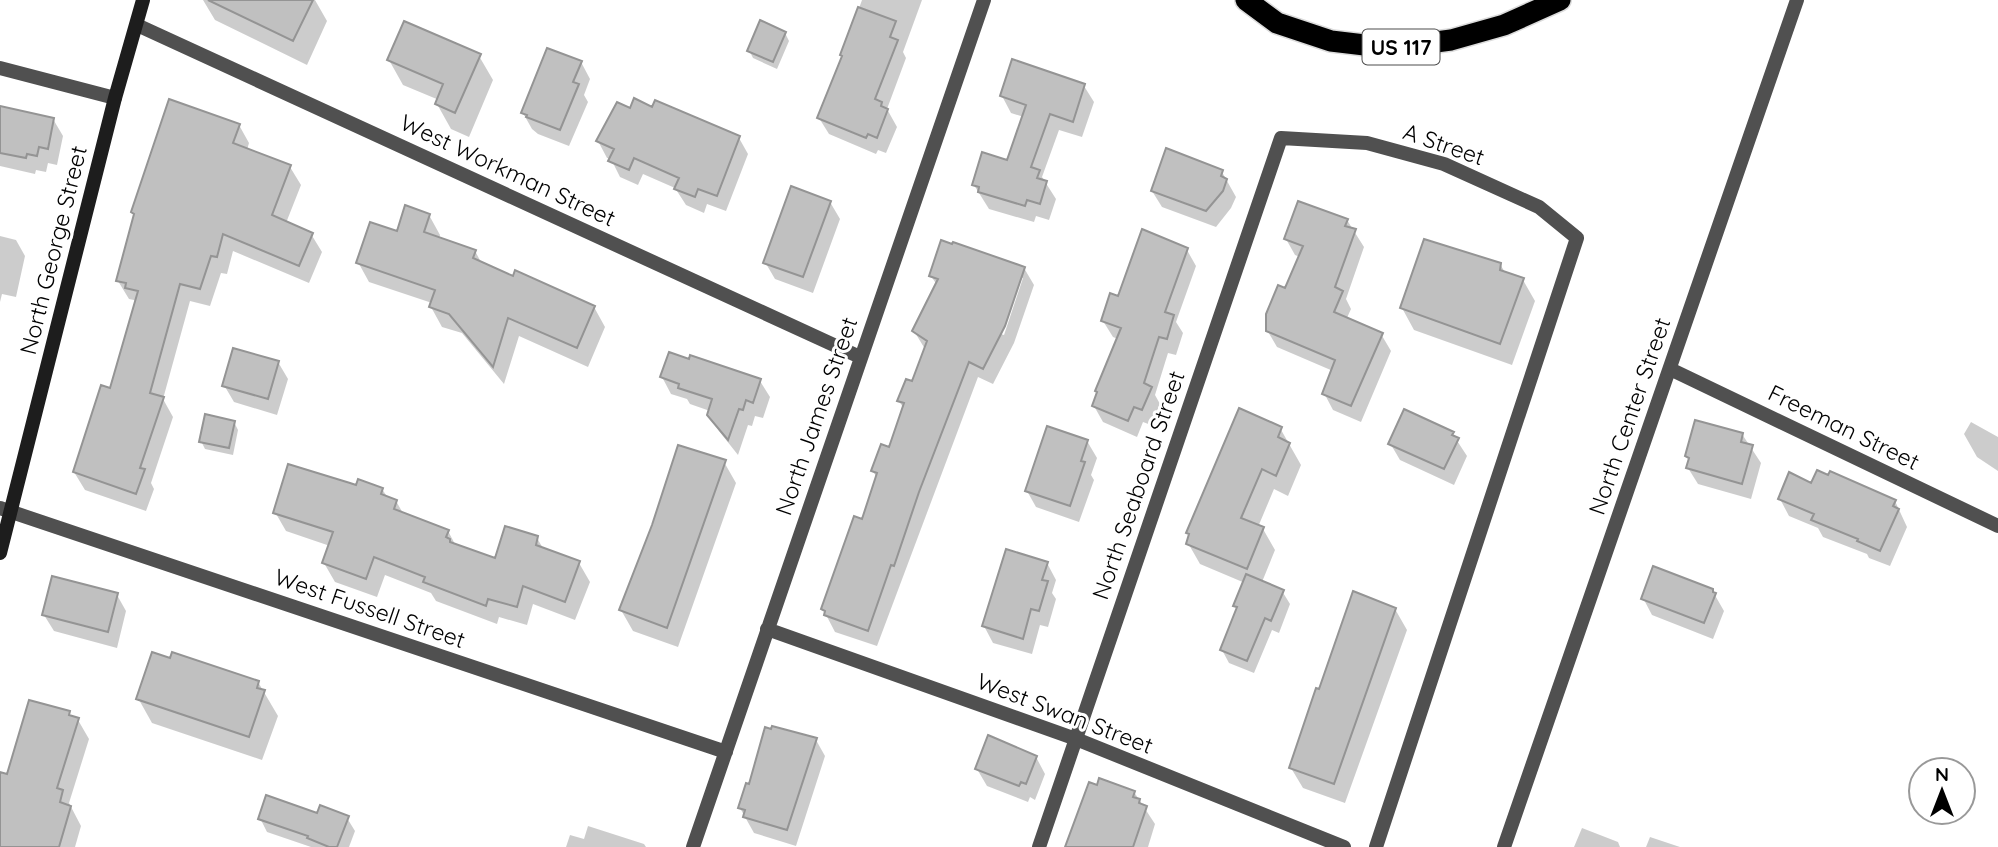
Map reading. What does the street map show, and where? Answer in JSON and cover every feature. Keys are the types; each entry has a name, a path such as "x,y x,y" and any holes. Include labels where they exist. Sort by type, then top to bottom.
{"highway":[{"name":"US 117","path":"1246,0 1277,23 1331,41 1390,48 1451,40 1504,25 1560,0"}],"main road":[{"name":"North George Street","path":"0,553 5,509 143,0"}],"street":[{"name":"North James Street","path":"693,847 984,0"},
{"name":"North Center Street","path":"1504,847 1797,0"},
{"name":"West Workman Street","path":"137,25 860,357"},
{"path":"0,68 115,98"},
{"name":"A Street","path":"1281,138 1367,142 1444,164 1539,207 1577,237 1376,847"},
{"name":"North Seaboard Street","path":"1039,847 1281,138"},
{"name":"Freeman Street","path":"1670,369 1998,526"},
{"name":"West Fussell Street","path":"5,509 726,752"},
{"name":"West Swan Street","path":"767,629 1076,739 1344,847"}],"building":[{"path":"208,0 313,0 293,41"},
{"path":"858,7 896,21 890,37 898,40 875,99 888,109 877,138 868,134 866,138 817,118"},
{"path":"760,20 786,32 773,62 747,51"},
{"path":"404,21 481,54 455,113 435,104 443,84 387,60"},
{"path":"547,48 582,61 573,82 579,84 560,130 521,113"},
{"path":"1012,59 1085,84 1073,122 1050,114 1031,167 1040,170 1037,178 1047,181 1040,204 1027,200 1025,206 978,192 979,187 972,185 982,152 1007,160 1026,105 1000,96"},
{"path":"634,98 652,107 655,100 740,136 717,196 698,189 695,197 674,189 679,178 634,158 629,170 608,161 614,149 596,141 617,102 630,108"},
{"path":"169,99 240,124 233,143 291,165 272,215 313,233 299,266 223,234 217,257 211,256 200,289 180,284 150,393 164,397 140,468 145,469 136,494 73,472 101,385 110,388 138,291 125,288 126,283 116,281 134,214 131,212"},
{"path":"0,106 54,118 48,149 39,147 37,156 27,154 26,158 0,153"},
{"path":"1166,148 1223,170 1221,176 1227,179 1223,191 1206,211 1151,191"},
{"path":"791,186 831,201 803,277 763,263"},
{"path":"1298,201 1348,219 1345,226 1356,229 1335,287 1343,291 1334,312 1383,333 1351,406 1322,394 1335,360 1266,331 1266,314 1278,285 1285,288 1303,246 1284,239"},
{"path":"405,205 430,214 424,232 476,250 473,258 513,276 515,270 595,306 577,348 508,318 493,367 449,314 429,307 435,290 356,263 370,222 397,231"},
{"path":"1142,229 1188,248 1165,312 1174,315 1167,339 1159,337 1144,383 1152,387 1142,410 1134,407 1128,421 1092,406 1097,392 1095,391 1121,328 1101,321 1110,293 1118,296"},
{"path":"1424,239 1501,263 1500,270 1524,278 1500,344 1400,308"},
{"path":"941,240 1025,267 1005,326 983,369 969,362 868,631 824,615 825,611 821,609 854,516 862,519 877,473 871,471 881,444 889,447 904,403 897,401 906,379 912,381 927,341 912,331 938,279 929,276"},
{"path":"233,348 279,361 268,399 222,386"},
{"path":"669,352 689,359 690,355 761,379 753,403 746,400 743,410 739,409 728,440 707,415 712,399 678,388 679,384 660,377"},
{"path":"1239,408 1282,427 1278,437 1290,443 1276,476 1262,469 1241,518 1264,527 1247,569 1186,544 1189,534 1186,533"},
{"path":"1404,409 1454,432 1452,435 1459,438 1444,469 1388,444"},
{"path":"205,414 235,421 229,448 199,442"},
{"path":"1695,420 1743,433 1741,442 1753,445 1742,484 1686,468 1689,458 1685,456"},
{"path":"1047,426 1088,440 1081,461 1085,462 1070,506 1025,491"},
{"path":"678,445 726,460 667,628 619,610 652,525"},
{"path":"288,464 356,485 358,479 383,488 381,494 397,500 394,509 449,530 446,537 450,542 495,558 505,526 538,536 536,545 580,561 565,602 523,586 517,607 488,599 486,606 423,582 425,577 374,557 366,579 322,563 333,532 273,513"},
{"path":"1817,470 1828,475 1830,471 1896,500 1893,506 1899,509 1880,551 1811,520 1814,514 1778,499 1789,472 1811,483"},
{"path":"1006,549 1048,562 1042,580 1048,581 1039,611 1031,609 1023,639 982,626"},
{"path":"1653,566 1713,589 1716,593 1704,623 1641,599"},
{"path":"1246,574 1284,590 1271,621 1265,618 1247,661 1220,650 1237,607 1233,606"},
{"path":"52,576 118,593 108,632 42,615"},
{"path":"1353,591 1396,608 1334,784 1289,768"},
{"path":"152,652 170,658 172,652 259,681 257,688 265,690 249,737 136,699"},
{"path":"29,700 70,711 69,715 79,718 57,788 63,790 60,802 71,806 59,847 0,847 0,772 7,774"},
{"path":"772,726 817,738 787,830 743,817 745,810 738,808 746,783 749,784 765,727 771,729"},
{"path":"988,735 1037,756 1026,784 1021,782 1019,786 975,769"},
{"path":"1099,778 1135,791 1133,797 1140,799 1139,803 1147,806 1133,847 1065,847 1089,782 1097,785"},
{"path":"266,795 317,813 320,805 349,816 337,847 329,847 307,838 308,836 258,819"}]}
